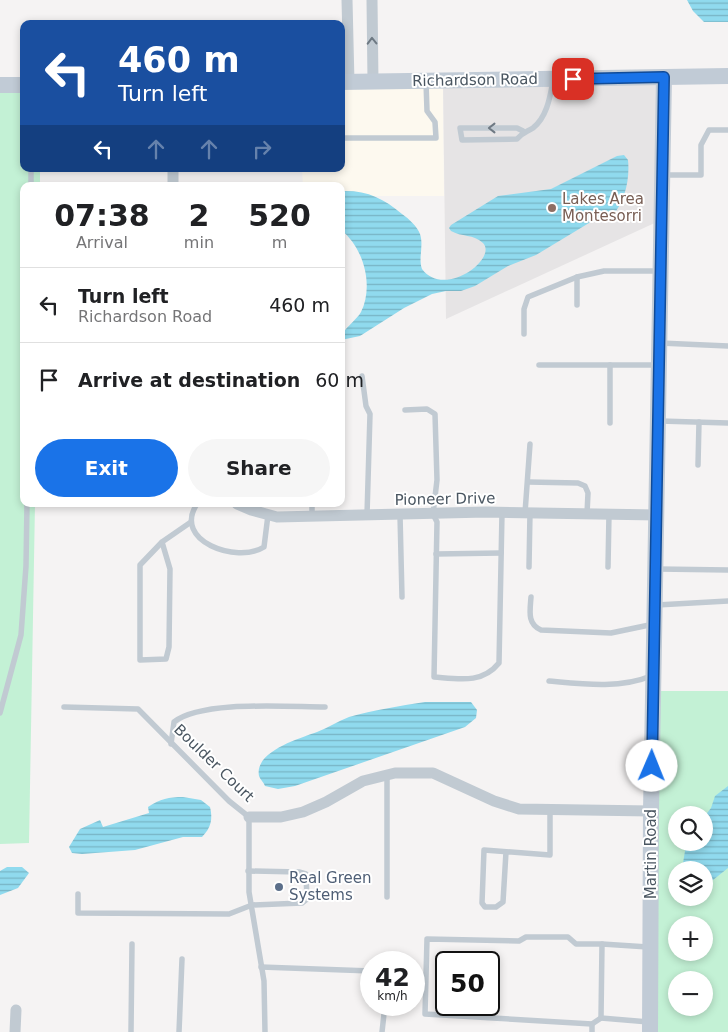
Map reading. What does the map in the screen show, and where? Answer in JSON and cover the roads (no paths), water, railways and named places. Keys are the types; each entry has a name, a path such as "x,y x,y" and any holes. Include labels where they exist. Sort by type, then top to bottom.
{"main road":[{"name":"Richardson Road","path":"345,82 728,76"},
{"name":"Martin Road","path":"650,1027 651,811 657,515 659,271 664,77"},
{"path":"0,85 20,85"}],"street":[{"path":"345,82 347,0"},
{"path":"372,0 373,81"},
{"name":"Pioneer Drive","path":"245,507 277,517 502,512 657,515"},
{"name":"Boulder Court","path":"249,817 281,817 303,812 326,802 363,781 387,775 433,774 519,809 651,811"},
{"path":"16,1010 16,1032"}],"lane":[{"path":"523,131 517,128 460,128 462,140 517,139 523,131 533,128 548,107 553,79"},
{"path":"345,138 436,138 435,122 427,111 426,81"},
{"path":"661,175 701,175 702,138 709,130 728,130"},
{"path":"524,334 524,308 528,297 577,277 604,271 659,271"},
{"path":"577,277 577,305"},
{"path":"658,342 728,346"},
{"path":"539,365 658,365"},
{"path":"610,365 610,422"},
{"path":"362,376 366,406 370,414 366,515"},
{"path":"405,410 427,409 435,414 437,480 434,514 437,522 434,677 462,680 480,678 493,671 499,663 502,512"},
{"path":"658,421 728,423"},
{"path":"698,422 698,465"},
{"path":"529,567 528,482 530,444"},
{"path":"528,482 578,483 585,486 588,493 588,514"},
{"path":"0,713 21,635 26,566 27,507"},
{"path":"195,507 191,512 191,522 202,541 215,549 247,554 264,547 268,515"},
{"path":"312,507 312,516"},
{"path":"608,567 609,514"},
{"path":"400,515 402,597"},
{"path":"162,542 170,569 169,647 166,659 140,660 140,565 162,542 191,522"},
{"path":"436,554 501,553"},
{"path":"656,569 728,570"},
{"path":"531,597 530,620 534,627 541,630 611,633 655,624"},
{"path":"655,605 728,600"},
{"path":"549,681 574,684 627,683 654,675"},
{"name":"Boulder Court","path":"64,707 138,709 229,802 249,817"},
{"path":"171,744 174,722 183,715 197,711 233,707 325,707"},
{"path":"387,775 387,897"},
{"path":"506,852 503,902 496,907 485,907 482,902 484,850 506,852 550,856 550,810"},
{"path":"249,817 248,871 260,968 264,981 264,1032"},
{"path":"78,894 78,914 229,914 252,905 302,903 307,899 306,874 299,872 248,871"},
{"path":"650,947 576,944 568,937 526,937 519,941 427,939 425,1014 592,1024 601,1018 650,1027"},
{"path":"131,1032 132,944"},
{"path":"601,1018 602,944"},
{"path":"179,1032 182,959"},
{"path":"260,968 360,971"},
{"path":"382,1032 384,1016"},
{"path":"592,1024 592,1032"}],"water":[{"path":"687,0 728,0 728,22 704,22 693,11"},
{"path":"624,155 628,160 628,175 623,198 611,217 594,220 536,255 508,266 475,286 461,291 446,291 432,294 404,308 360,336 345,339 345,330 361,312 367,291 361,257 356,247 345,234 345,191 359,192 381,199 415,225 420,234 422,269 432,277 443,280 455,278 466,273 483,258 486,250 483,243 479,240 451,231 449,228 451,225 498,196 551,189 617,156"},
{"path":"425,702 471,702 477,710 476,718 465,727 295,786 278,789 265,786 259,776 259,767 264,759 290,742 349,717"},
{"path":"728,786 728,868 713,880 713,861 683,861 685,851 713,851 712,806 715,796"},
{"path":"183,797 201,800 210,807 210,823 202,837 183,837 135,850 82,854 72,853 69,847 80,829 100,820 103,827 149,813 148,807 161,800"},
{"path":"7,867 22,867 29,873 18,888 0,895 0,871"}],"place":[{"name":"Lakes Area Montesorri","path":"552,208"},
{"name":"Real Green Systems","path":"279,887"}]}
